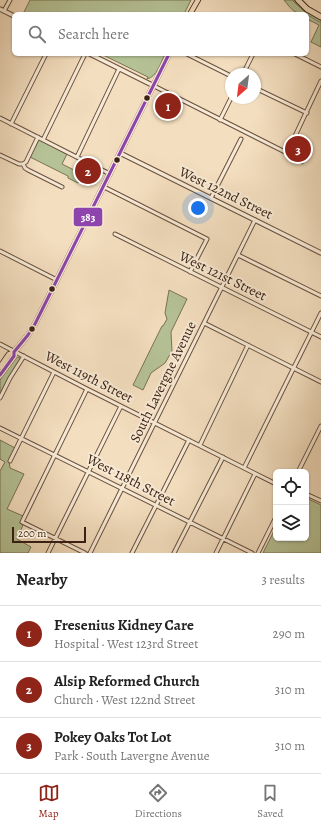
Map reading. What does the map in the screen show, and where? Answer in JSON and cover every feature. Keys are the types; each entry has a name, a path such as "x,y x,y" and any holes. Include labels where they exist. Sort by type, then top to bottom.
{"highway":[{"path":"298,0 307,9 321,17"}],"main road":[{"path":"190,12 195,0"},
{"path":"190,12 198,0"},
{"path":"0,367 9,354 14,352 28,335 35,324 168,56"},
{"path":"0,375 14,356 14,352"}],"street":[{"path":"4,11 10,0"},
{"path":"0,9 12,15"},
{"path":"11,124 45,56"},
{"path":"43,140 85,56"},
{"path":"94,56 287,153 321,81"},
{"path":"191,56 225,73"},
{"path":"246,68 252,56"},
{"path":"299,56 321,67"},
{"path":"77,156 119,69"},
{"path":"261,91 307,113"},
{"path":"220,120 228,104"},
{"path":"0,118 110,174"},
{"path":"23,164 26,162 38,137"},
{"path":"211,198 241,139"},
{"name":"West 122nd Street","path":"120,153 321,253"},
{"path":"0,155 15,163 23,164 28,170 62,187"},
{"path":"104,187 207,239 190,272"},
{"name":"South Lavergne Avenue","path":"90,553 255,220"},
{"name":"West 121st Street","path":"115,234 321,337"},
{"path":"0,251 57,280"},
{"path":"238,255 321,296"},
{"path":"244,468 321,313"},
{"path":"204,323 321,382"},
{"name":"West 119th Street","path":"0,344 273,483"},
{"path":"200,445 248,345"},
{"path":"0,398 10,378 24,356"},
{"path":"10,461 54,372"},
{"path":"85,553 22,522 87,389"},
{"path":"48,553 121,406"},
{"name":"West 118th Street","path":"0,428 252,553"},
{"path":"300,469 321,428"},
{"path":"132,553 189,440"},
{"path":"174,553 223,457"},
{"path":"216,553 255,474"},
{"path":"309,496 321,502"},
{"path":"258,553 273,523"}],"green space":[{"path":"30,0 191,0 185,12 24,12"},
{"path":"284,0 295,0 301,7 321,19 321,47 311,42 319,25 309,20 309,12 296,12"},
{"path":"105,56 164,56 156,72 147,79 148,77"},
{"path":"39,139 67,154 62,164 80,173 81,175 78,183 68,178 68,176 30,157"},
{"path":"297,140 302,143 303,164 289,157"},
{"path":"169,290 187,299 171,332 172,351 165,363 151,373 143,390 133,385 162,326 167,319 165,313"},
{"path":"17,357 20,358 19,362 13,370 0,395 0,380"},
{"path":"0,440 15,448 9,461 10,468 24,474 7,509 23,516 20,523 23,525 17,539 31,547 28,553 0,553 0,471 5,462 0,459"},
{"path":"309,499 321,505 321,553 263,553 273,533 273,541 309,541"}],"waterway":[{"path":"292,0 305,12"},
{"path":"309,16 321,23"}],"transit line":[{"name":"383","path":"0,375 14,356 14,352 35,324 168,56"}],"place":[{"name":"Fresenius Kidney Care","path":"168,106"},
{"name":"Pokey Oaks Tot Lot","path":"298,149"},
{"name":"Alsip Reformed Church","path":"88,171"}]}
